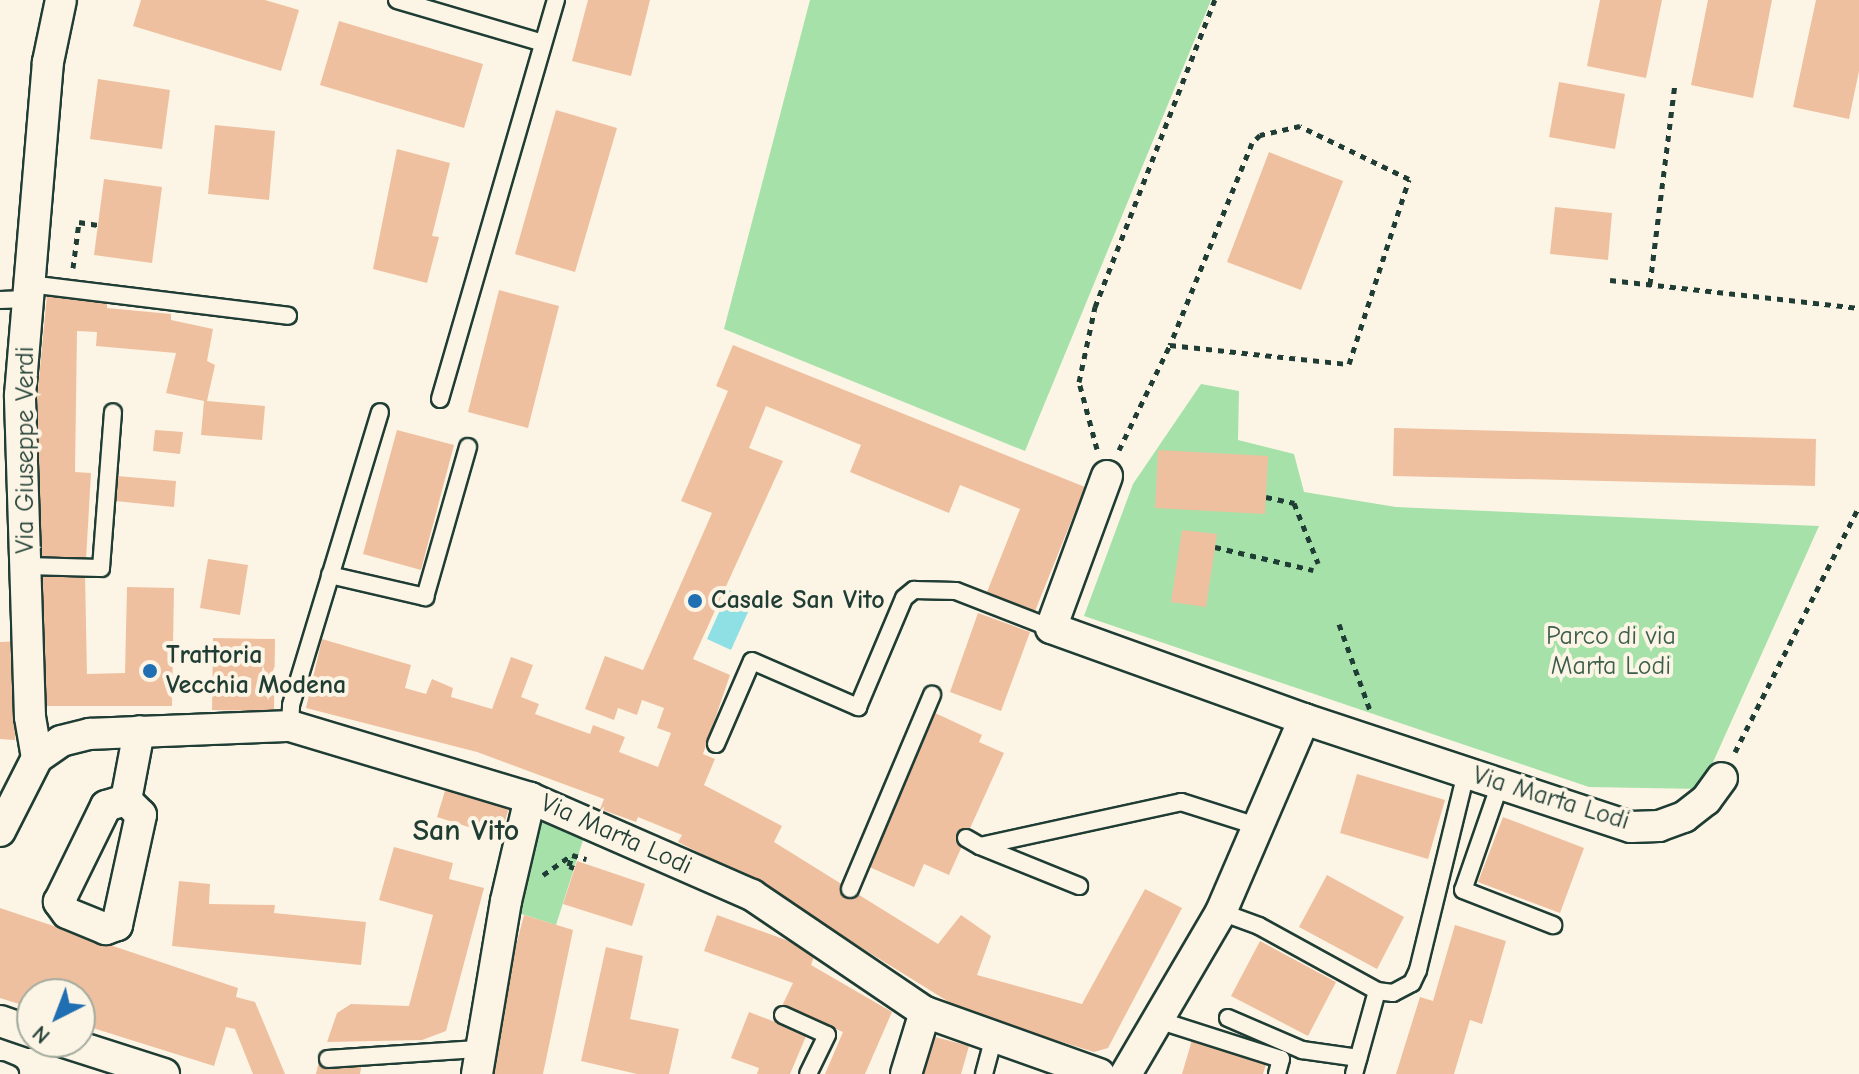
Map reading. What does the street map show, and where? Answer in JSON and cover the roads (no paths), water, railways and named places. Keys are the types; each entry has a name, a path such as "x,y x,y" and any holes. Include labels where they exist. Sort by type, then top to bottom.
{"street":[{"name":"Via Giuseppe Verdi","path":"37,758 23,686 26,566 19,294 48,62 61,0"},
{"path":"1051,628 1107,476"},
{"name":"Via Marta Lodi","path":"1051,628 1304,719 1631,827 1659,826 1684,817 1706,800 1722,778"},
{"path":"1126,1074 1221,912 1304,719"},
{"name":"Via Marta Lodi","path":"37,758 75,737 139,731 290,726 530,798 752,895 824,934 925,1012 1099,1074"},
{"path":"126,800 139,731"},
{"path":"0,831 37,758"},
{"path":"477,1061 530,798"},
{"path":"906,1074 925,1012"},
{"path":"96,1052 164,1074"}],"lane":[{"path":"397,0 543,43"},
{"path":"440,399 556,0"},
{"path":"19,294 70,289 288,316"},
{"path":"26,566 101,568 113,412"},
{"path":"290,726 291,705 380,412"},
{"path":"330,575 425,597 468,447"},
{"path":"716,744 752,661 858,707 904,598 914,590 956,591 1051,628"},
{"path":"850,889 932,695"},
{"path":"1221,912 1259,926 1377,991 1393,993 1412,983 1418,970 1466,773"},
{"path":"1500,784 1463,890 1553,925"},
{"path":"1079,886 973,842 1181,802 1260,827"},
{"path":"1228,1018 1302,1050 1356,1066 1377,991"},
{"path":"783,1015 827,1035 808,1074"},
{"path":"1158,1020 1281,1059 1277,1074"},
{"path":"984,1074 994,1037"},
{"path":"328,1059 477,1061"},
{"path":"0,1070 10,1074"}],"water":[{"path":"729,590 753,601 731,650 707,639"}],"place":[{"name":"Casale San Vito","path":"695,601"},
{"name":"Trattoria Vecchia Modena","path":"150,671"}],"district":[{"name":"San Vito","path":"466,831"}],"park label":[{"name":"Parco di via Marta Lodi","path":"1611,652"}]}
